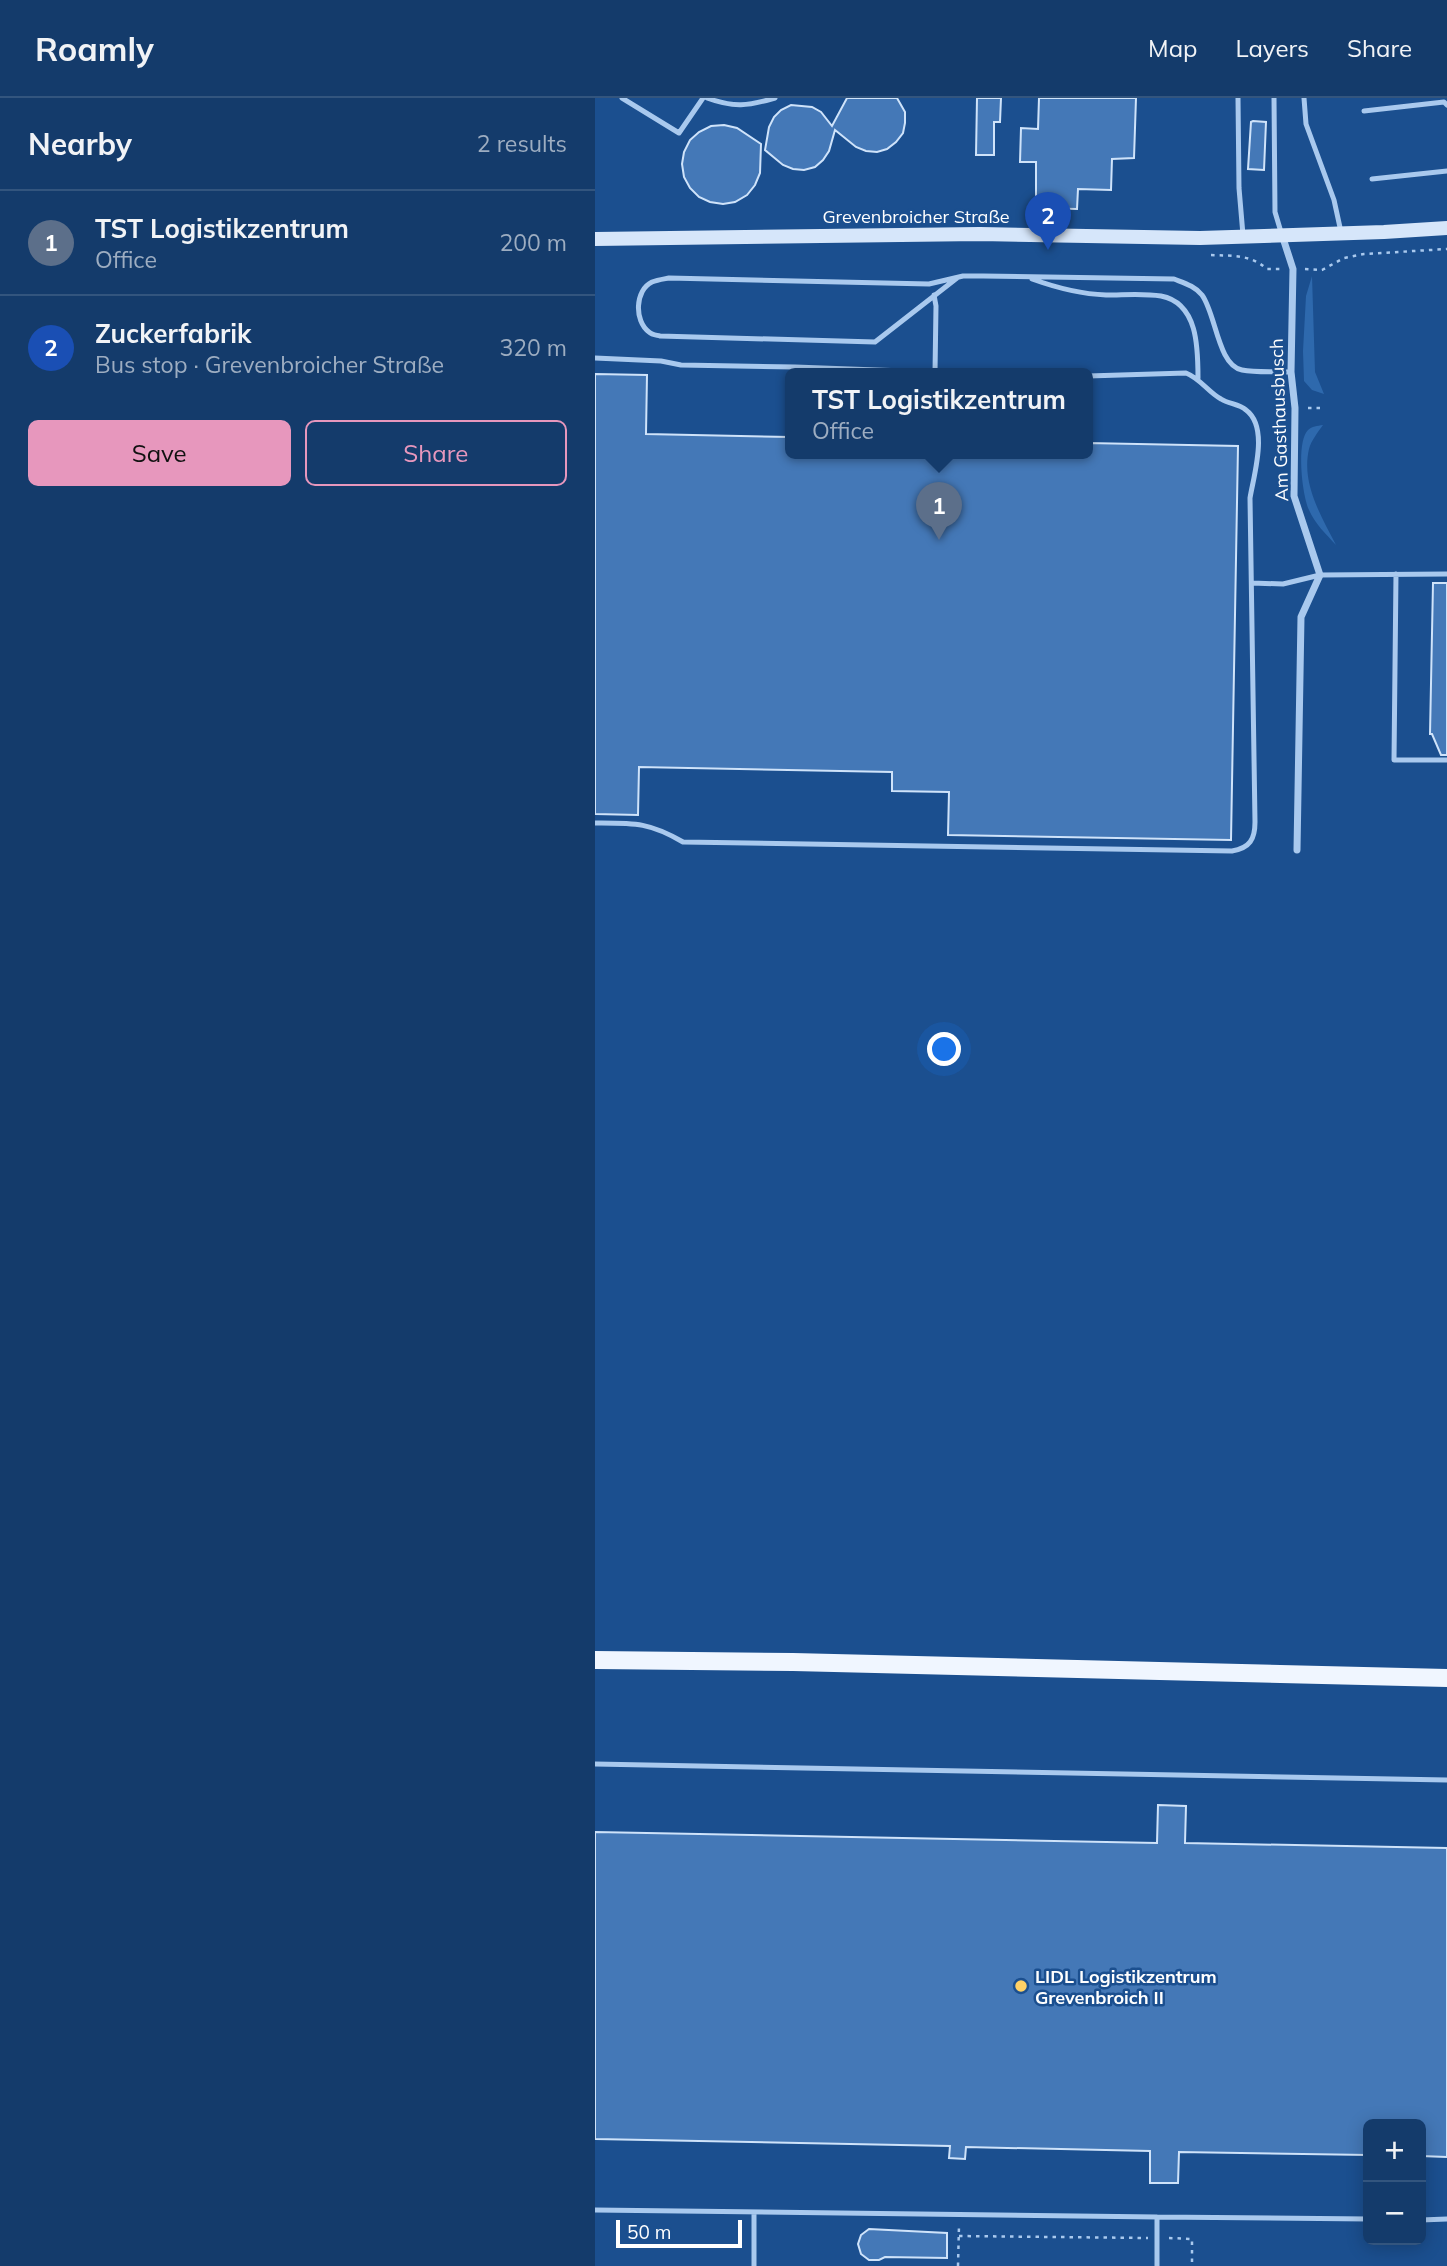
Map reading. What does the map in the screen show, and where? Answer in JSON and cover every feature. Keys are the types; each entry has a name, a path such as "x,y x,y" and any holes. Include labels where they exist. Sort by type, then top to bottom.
{"main road":[{"path":"595,1660 820,1662 1447,1678"}],"street":[{"name":"Grevenbroicher Straße","path":"595,239 979,234 1200,238 1447,228"},
{"name":"Am Gasthausbusch","path":"1282,235 1293,269 1291,372 1294,408 1294,496 1320,575"},
{"path":"1297,850 1301,617 1320,575"}],"lane":[{"path":"622,98 679,133 705,98 727,106 775,98"},
{"path":"1238,98 1239,188 1243,236"},
{"path":"1274,98 1275,212 1282,235"},
{"path":"1304,98 1306,124 1334,200 1341,233"},
{"path":"1364,111 1444,102 1447,105"},
{"path":"1371,179 1447,171"},
{"path":"1025,277 1067,292 1145,295 1164,297 1174,302 1191,320 1196,339 1198,378"},
{"path":"957,278 874,342 660,337 649,332 643,324 639,302 644,288 652,282 669,278 929,284 957,278 1174,279 1194,287 1202,295 1230,364 1240,370 1291,372"},
{"path":"935,296 935,368"},
{"path":"595,358 661,361 681,365 790,368"},
{"path":"595,823 643,824 661,829 683,842 1131,850 1242,849 1249,845 1255,837 1250,498 1257,470 1255,421 1246,409 1219,398 1198,378 1187,373 1093,376"},
{"path":"1251,583 1283,584 1320,575 1447,573"},
{"path":"1395,574 1394,760 1447,760"},
{"path":"595,1764 1447,1780"},
{"path":"595,2210 1363,2219"},
{"path":"754,2212 754,2266"},
{"path":"1157,2217 1157,2266"},
{"path":"1426,2220 1447,2219"}],"path":[{"path":"1203,254 1247,257 1258,261 1266,269 1322,270 1344,258 1364,254 1447,249"},
{"path":"1294,408 1323,408"},
{"path":"958,2266 960,2215"},
{"path":"959,2236 1192,2239 1192,2266"}],"shaded area":[{"path":"1312,276 1315,372 1324,394 1312,390 1304,381 1306,296"},
{"path":"1323,425 1309,449 1308,474 1314,499 1336,545 1311,515 1302,481 1304,436 1311,428"}],"building":[{"path":"847,98 897,98 905,112 903,133 887,149 877,152 856,147 835,130 829,151 823,160 815,167 804,170 783,165 765,150 769,127 781,110 791,105 812,107 821,112 832,126"},
{"path":"977,98 1001,98 1000,122 994,122 994,155 976,155"},
{"path":"1039,98 1136,98 1134,158 1112,159 1111,190 1078,189 1077,209 1036,208 1036,162 1020,162 1021,128 1038,129"},
{"path":"1253,121 1266,122 1264,170 1248,169"},
{"path":"711,126 737,128 761,144 760,173 755,185 747,195 735,202 723,204 699,197 684,177 682,164 690,140"},
{"path":"595,374 647,375 646,434 785,437 785,459 1093,459 1093,443 1238,446 1231,840 948,835 949,792 892,791 892,772 639,767 638,815 595,814"},
{"path":"1433,583 1447,583 1447,755 1441,755 1430,734"},
{"name":"LIDL Logistikzentrum Grevenbroich II","path":"1158,1805 1186,1806 1185,1843 1447,1848 1447,2157 1426,2156 1426,2119 1363,2119 1363,2155 1179,2152 1178,2183 1150,2183 1150,2151 966,2147 965,2159 949,2158 950,2146 595,2139 595,1832 1157,1843"},
{"path":"869,2229 947,2233 947,2258 885,2257 869,2260 861,2254 858,2244 861,2235"}],"place":[{"name":"Zuckerfabrik","path":"1048,250"},
{"name":"TST Logistikzentrum","path":"939,540"},
{"name":"LIDL Logistikzentrum Grevenbroich II","path":"1021,1986"}]}
